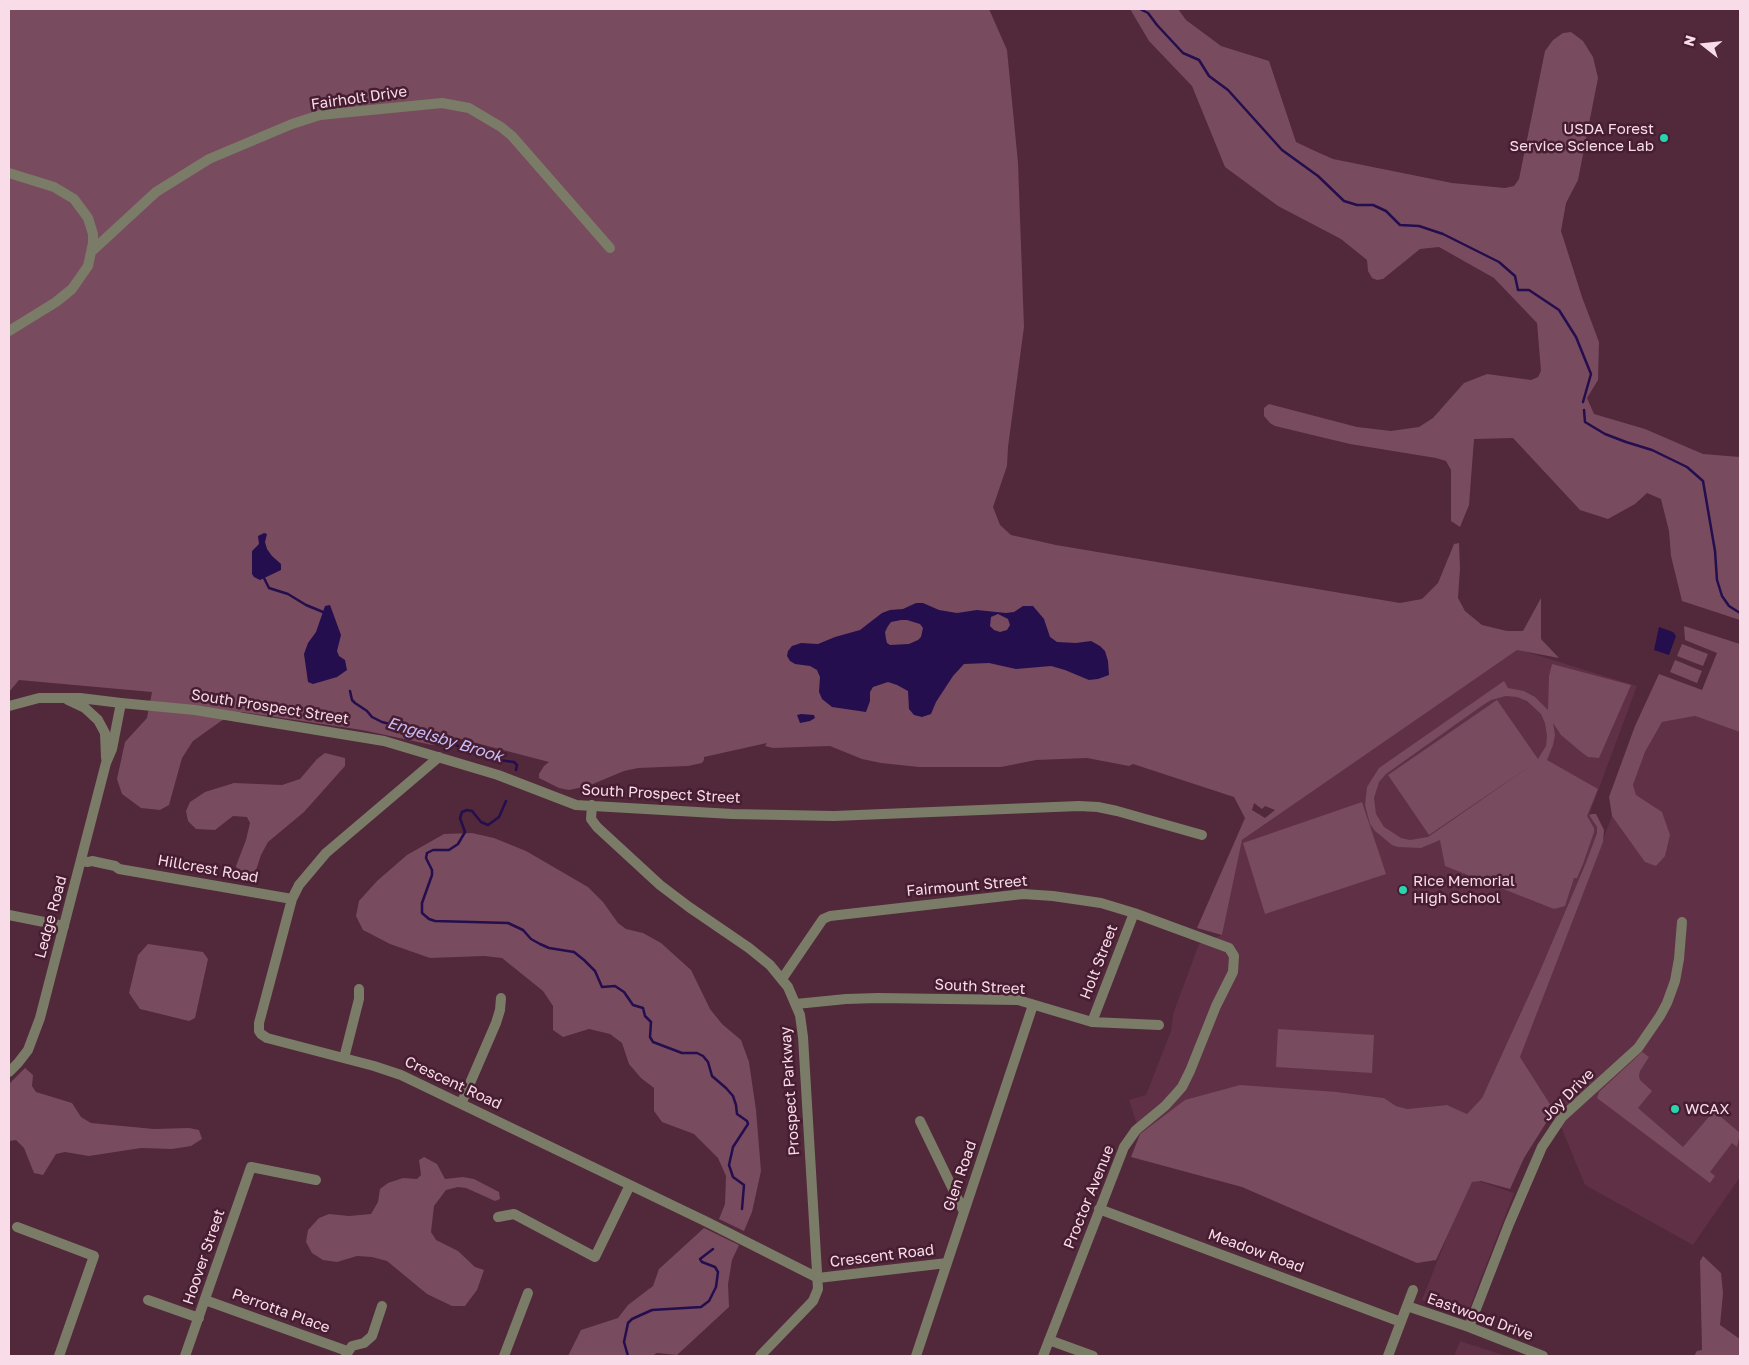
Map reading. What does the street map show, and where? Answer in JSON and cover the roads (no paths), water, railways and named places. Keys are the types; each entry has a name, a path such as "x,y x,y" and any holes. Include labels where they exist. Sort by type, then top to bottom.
{"street":[{"name":"Fairholt Drive","path":"92,251 156,192 209,160 292,124 320,115 442,103 470,108 501,127 610,248"},
{"path":"9,173 45,184 62,191 74,199 84,211 93,234 92,251 85,272 72,289 56,302 9,331"},
{"name":"South Prospect Street","path":"9,706 39,698 80,698 195,710 328,731 384,741 498,774 576,805 732,814 834,816 1079,806 1117,811 1202,835"},
{"name":"Ledge Road","path":"65,699 85,708 98,720 105,733 106,763"},
{"name":"Ledge Road","path":"9,1072 22,1058 36,1033 64,926 85,862 121,703"},
{"name":"Crescent Road","path":"439,757 326,853 307,874 292,899 259,1024 259,1031 263,1037 393,1072 814,1274 818,1278 947,1263"},
{"name":"Prospect Parkway","path":"592,805 592,819 595,824 654,879 689,907 757,953 782,979 796,1004 800,1016 803,1037 818,1290 813,1301 760,1356"},
{"name":"Hillcrest Road","path":"85,862 91,866 114,870 119,869 292,899"},
{"name":"Fairmount Street","path":"782,979 823,919 830,916 1023,894 1100,903 1217,942 1229,948 1234,956"},
{"name":"Holt Street","path":"1092,1022 1134,913"},
{"path":"9,915 64,926"},
{"name":"Joy Drive","path":"1469,1327 1542,1146 1553,1129 1573,1107 1638,1048 1655,1026 1664,1010 1675,981 1682,922"},
{"name":"Proctor Avenue","path":"1043,1356 1118,1159 1136,1130 1165,1106 1182,1087 1218,1000 1232,972 1234,956"},
{"path":"344,1058 359,999 359,989"},
{"path":"461,1104 496,1023 501,998"},
{"name":"South Street","path":"796,1004 878,998 1011,1000 1092,1022 1159,1025"},
{"name":"Glen Road","path":"916,1356 1033,1005"},
{"path":"920,1122 964,1212"},
{"name":"Hoover Street","path":"186,1356 251,1167 316,1180"},
{"path":"498,1217 514,1214 595,1257 630,1185"},
{"name":"Meadow Road","path":"1099,1209 1401,1322"},
{"path":"17,1228 94,1256 59,1356"},
{"path":"1388,1356 1413,1290"},
{"path":"504,1356 528,1293"},
{"path":"148,1300 199,1318"},
{"name":"Perrotta Place","path":"205,1300 346,1354"},
{"path":"346,1354 354,1345 364,1343 372,1336 382,1306"},
{"name":"Eastwood Drive","path":"1407,1306 1469,1327 1543,1356"},
{"path":"1049,1340 1093,1356"}],"waterway":[{"path":"1140,9 1148,13 1183,53 1199,60 1209,76 1228,90 1282,150 1318,176 1344,201 1357,205 1373,205 1386,211 1400,225 1419,226 1443,234 1499,262 1515,276 1518,290 1529,290 1559,310 1576,337 1591,374 1583,402"},
{"path":"1584,410 1585,422 1605,434 1652,450 1687,467 1703,481 1715,551 1717,580 1722,596 1729,606 1740,613"},
{"path":"263,576 269,588 288,594 306,605 323,612"},
{"name":"Engelsby Brook","path":"350,691 352,700 355,703 372,717 382,722 401,727 410,733 419,732 498,760 514,762 517,765 516,770"},
{"name":"Engelsby Brook","path":"506,801 499,817 488,825 481,822 472,811 462,812 460,818 465,832 458,844 449,850 433,850 427,853 426,858 432,870 432,875 422,903 422,913 435,921 508,923 523,930 531,939 549,948 574,952 595,971 602,987 615,986 624,992 633,1005 643,1008 645,1016 651,1022 650,1037 653,1042 682,1053 697,1053 703,1056 708,1062 712,1076 733,1096 737,1114 747,1121 748,1124 733,1147 729,1165 733,1177 744,1185 742,1209"},
{"name":"Engelsby Brook","path":"628,1356 624,1342 628,1323 632,1319 652,1310 701,1307 709,1301 716,1287 718,1272 715,1267 702,1262 700,1259 713,1249"}],"place":[{"name":"USDA Forest Service Science Lab","path":"1664,138"},
{"name":"Rice Memorial High School","path":"1403,890"},
{"name":"WCAX","path":"1675,1109"}]}
